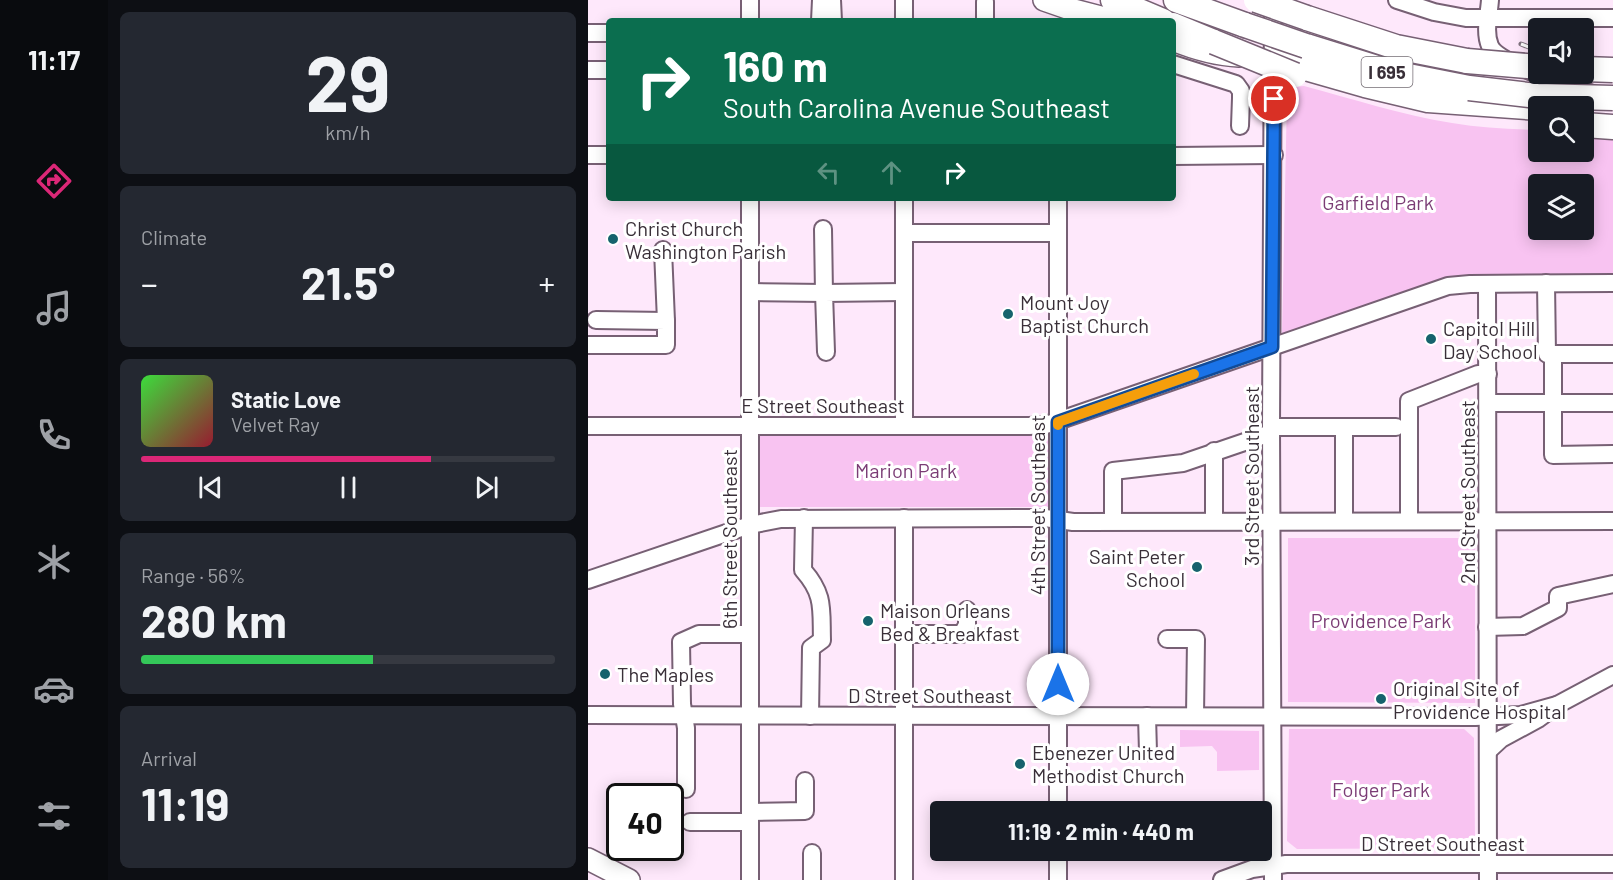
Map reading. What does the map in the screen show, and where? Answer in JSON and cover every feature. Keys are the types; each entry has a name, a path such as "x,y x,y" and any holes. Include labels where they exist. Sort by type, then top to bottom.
{"highway":[{"path":"1113,0 1156,18"},
{"name":"I 695","path":"1176,0 1306,46 1393,73 1469,104 1537,96 1613,99"},
{"name":"I 695","path":"1256,0 1302,8 1357,36 1430,55 1528,66"},
{"path":"1176,26 1295,75 1395,105 1469,104 1528,107"},
{"path":"1274,59 1409,96 1469,104 1528,121"},
{"path":"1594,69 1613,70"},
{"path":"1594,102 1613,99"},
{"path":"1594,125 1613,126"}],"main road":[{"path":"1055,7 1103,18"},
{"path":"1176,41 1215,55 1274,59"},
{"path":"588,858 629,880"}],"street":[{"path":"750,0 750,18"},
{"path":"820,18 821,0"},
{"path":"832,0 833,18"},
{"path":"904,0 904,18"},
{"name":"3rd Street Southeast","path":"1273,873 1271,430 1274,0"},
{"path":"1397,0 1442,14 1488,19 1613,18"},
{"path":"1490,0 1489,44 1499,57 1613,99"},
{"path":"985,2 985,18"},
{"path":"588,33 606,33"},
{"path":"1176,65 1236,84 1241,91 1240,126"},
{"path":"588,70 606,70"},
{"path":"1241,98 1274,99"},
{"path":"588,154 606,155"},
{"path":"1176,156 1274,155"},
{"name":"6th Street Southeast","path":"750,201 750,880"},
{"path":"904,201 904,426"},
{"name":"4th Street Southeast","path":"1058,201 1058,801"},
{"path":"824,229 826,352"},
{"path":"904,233 1058,233"},
{"path":"588,345 666,345 663,250"},
{"path":"1545,283 1547,354 1613,354"},
{"name":"E Street Southeast","path":"588,426 1029,426 1058,422 1438,289 1459,284 1613,283"},
{"name":"2nd Street Southeast","path":"1487,284 1488,872"},
{"path":"750,292 904,292"},
{"path":"596,320 666,321"},
{"path":"1553,354 1553,455 1613,454"},
{"path":"1409,521 1409,401 1478,374 1488,374"},
{"path":"1488,403 1613,403"},
{"path":"1344,427 1344,521"},
{"path":"1113,521 1113,471 1183,463 1271,430 1396,427"},
{"path":"1214,451 1214,520"},
{"path":"804,518 803,570 815,584 820,599 822,640 811,648 810,716"},
{"path":"588,580 750,525 781,519 1058,520 1072,522 1613,521"},
{"path":"904,519 904,880"},
{"path":"1487,627 1523,626 1558,608 1558,596 1613,584"},
{"path":"904,634 962,634 967,625 968,610"},
{"path":"686,789 687,728 682,704 681,642 699,634 750,634"},
{"path":"1167,639 1196,639 1195,716"},
{"path":"1488,751 1501,739 1613,675"},
{"name":"D Street Southeast","path":"588,716 1488,716 1521,715 1557,705"},
{"path":"1147,716 1148,752"},
{"path":"690,822 805,811 805,781"},
{"path":"812,853 812,880"},
{"path":"1058,861 1058,880"},
{"path":"1394,863 1394,880"},
{"name":"D Street Southeast","path":"1222,880 1252,869 1273,873 1394,863 1488,872 1613,864"}],"green space":[{"name":"Garfield Park","path":"1304,86 1433,120 1485,127 1528,129 1528,162 1594,162 1594,132 1613,133 1613,276 1448,277 1282,334 1287,96 1293,87"},
{"name":"Marion Park","path":"760,434 1051,434 1051,507 760,507"},
{"name":"Providence Park","path":"1288,538 1475,538 1475,703 1288,702"},
{"name":"Folger Park","path":"1289,729 1464,729 1474,738 1475,841 1466,848 1297,849 1287,841"},
{"path":"1180,730 1259,731 1259,770 1217,771 1217,752 1212,746 1180,747"}],"railway":[{"path":"1521,44 1528,47"},
{"path":"1594,63 1613,71"}],"slow traffic":[{"path":"1058,425 1058,422 1194,374"}],"place":[{"name":"Christ Church Washington Parish","path":"613,239"},
{"name":"Mount Joy Baptist Church","path":"1008,314"},
{"name":"Capitol Hill Day School","path":"1431,339"},
{"name":"Saint Peter School","path":"1197,567"},
{"name":"Maison Orleans Bed & Breakfast","path":"868,621"},
{"name":"The Maples","path":"605,674"},
{"name":"Original Site of Providence Hospital","path":"1381,699"},
{"name":"Ebenezer United Methodist Church","path":"1020,764"}],"route":[{"path":"1058,684 1058,422 1272,347 1274,99"}]}
